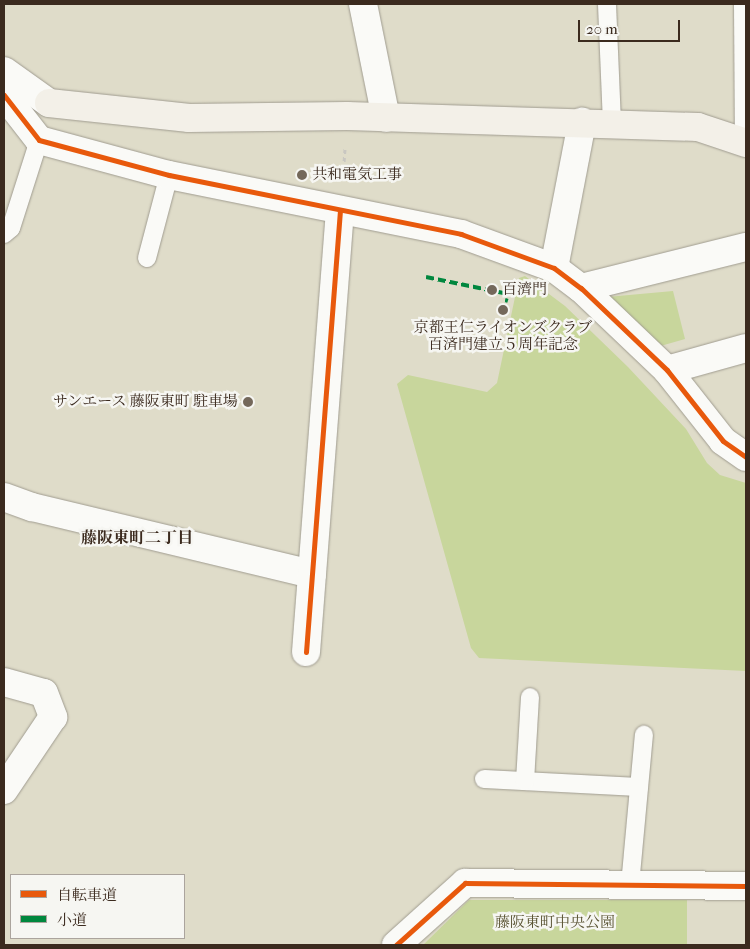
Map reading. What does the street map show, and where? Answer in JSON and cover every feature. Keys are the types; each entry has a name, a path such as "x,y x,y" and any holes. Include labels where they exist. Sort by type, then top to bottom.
{"street":[{"path":"363,4 386,118"},
{"path":"4,71 49,103 189,118 347,116 698,127 745,143"},
{"path":"4,95 39,140 169,175 460,234 554,268 582,288 667,370 723,441 746,457"},
{"path":"554,268 582,122"},
{"path":"306,652 340,211"},
{"path":"582,288 746,247"},
{"path":"667,370 746,348"},
{"path":"4,496 32,507 312,574"},
{"path":"4,682 44,693 53,717 4,790"},
{"path":"396,945 465,882 746,886"}],"lane":[{"path":"607,4 612,125"},
{"path":"743,4 745,143"},
{"path":"4,234 11,228 39,140"},
{"path":"147,258 169,175"},
{"path":"525,781 530,697"},
{"path":"630,885 644,735"},
{"path":"484,779 639,787"}],"path":[{"path":"340,211 347,116"}],"green space":[{"path":"525,276 565,306 628,367 686,429 707,463 720,475 746,483 746,671 479,658 471,648 397,384 408,375 487,392 497,383 519,278"},
{"path":"673,291 685,339 657,347 607,297"},
{"name":"藤阪東町中央公園","path":"469,900 687,900 687,945 423,945"}],"marked path":[{"path":"426,277 503,293"}],"cycle path":[{"path":"4,95 39,140 169,175 461,234 554,268 581,288 667,370 723,441 746,457"},
{"path":"306,652 340,211"},
{"path":"396,945 465,883 746,886"}],"place":[{"name":"共和電気工事","path":"302,175"},
{"name":"百濟門","path":"492,290"},
{"name":"京都王仁ライオンズクラブ 百済門建立５周年記念","path":"503,310"},
{"name":"サンエース 藤阪東町 駐車場","path":"248,402"}],"district":[{"name":"藤阪東町二丁目","path":"137,538"}]}
